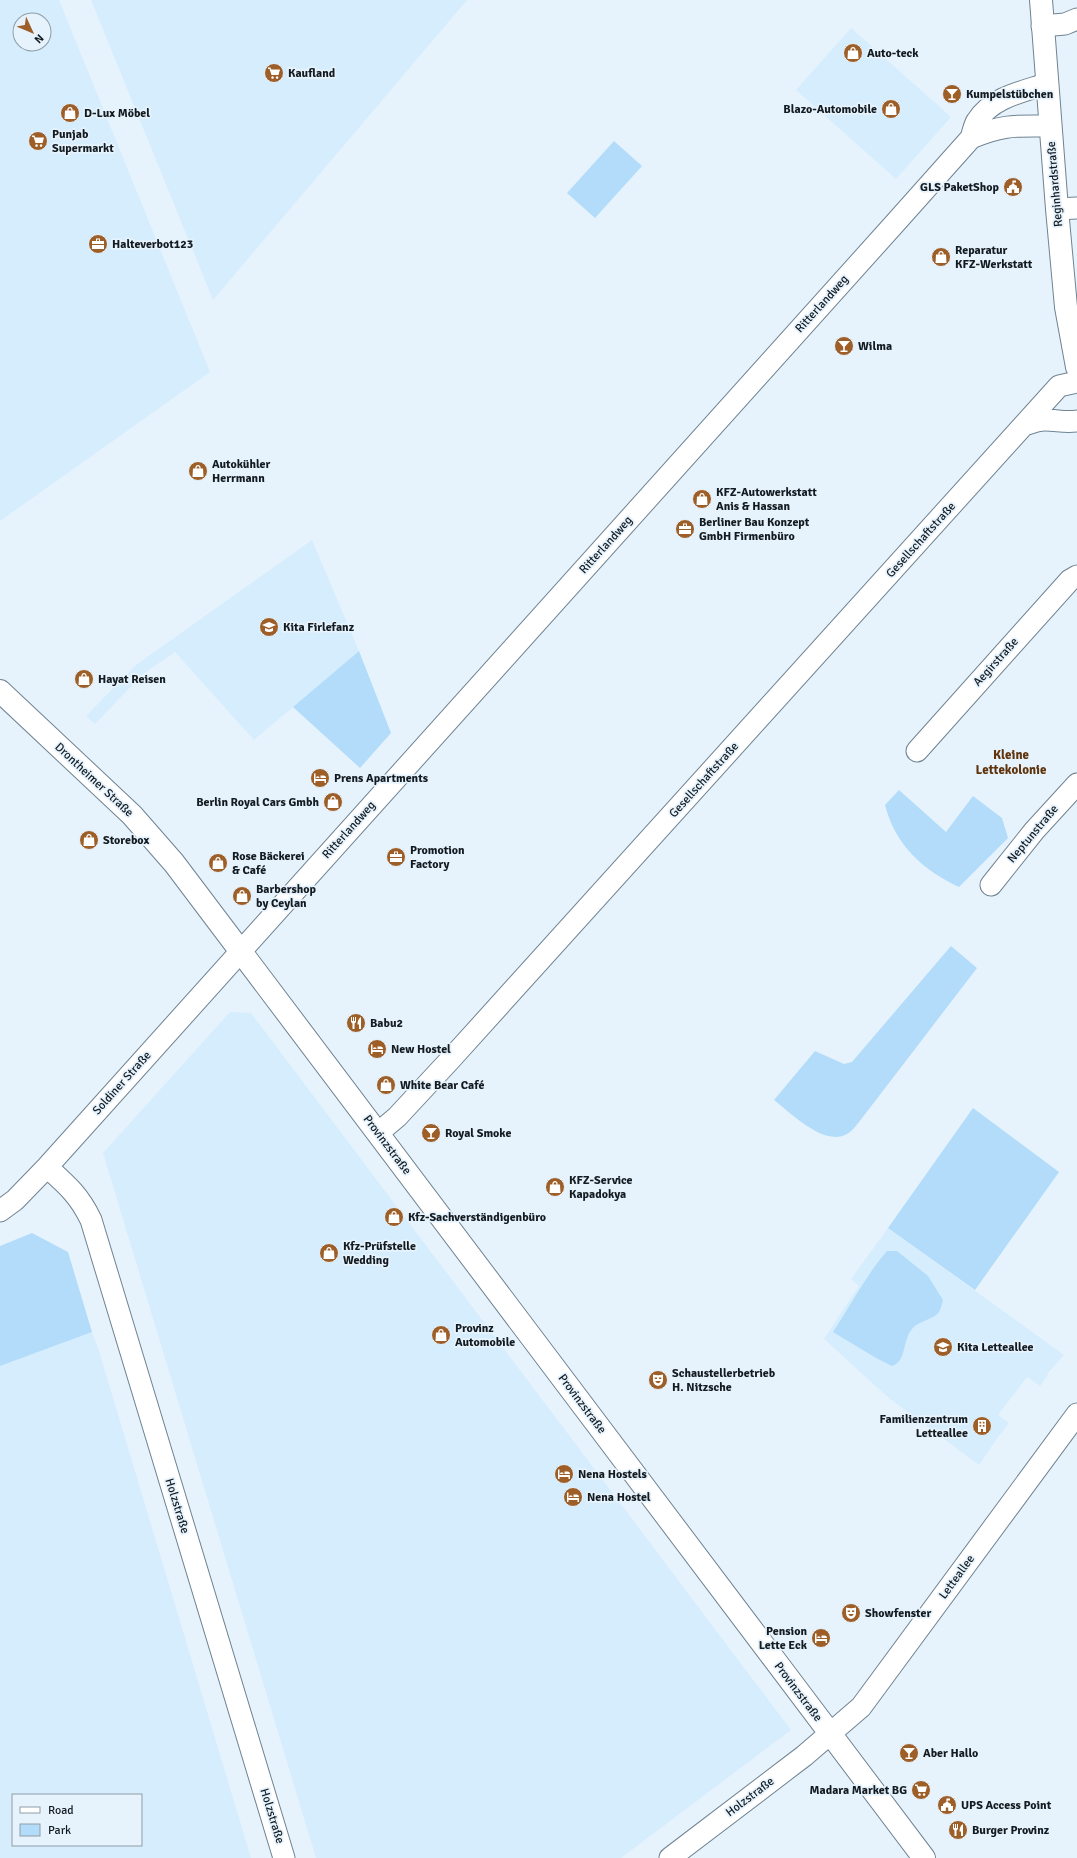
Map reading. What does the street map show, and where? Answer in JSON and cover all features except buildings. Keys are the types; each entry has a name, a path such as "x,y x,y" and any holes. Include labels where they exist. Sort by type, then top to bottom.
{"main road":[{"name":"Reginhardstraße","path":"1040,0 1050,126 1067,209 1066,307 1077,367"},
{"name":"Drontheimer Straße","path":"0,691 132,815 153,838 240,951"},
{"name":"Provinzstraße","path":"240,951 924,1858"}],"street":[{"path":"1042,26 1065,24 1077,19"},
{"name":"Ritterlandweg","path":"240,951 971,138 976,121 992,104 1018,93 1046,84"},
{"name":"Ritterlandweg","path":"971,138 996,128 1011,125 1050,126"},
{"name":"Gesellschaftstraße","path":"378,1133 397,1118 449,1061 1027,424 1059,386 1077,382"},
{"path":"1027,424 1043,419 1057,420 1065,423 1077,421"},
{"name":"Aegirstraße","path":"917,751 1070,580 1077,576"},
{"name":"Neptunstraße","path":"991,885 1034,831 1077,784"},
{"name":"Soldiner Straße","path":"0,1211 19,1196 47,1167 240,951"},
{"name":"Holzstraße","path":"47,1167 74,1192 82,1202 91,1220 284,1858"},
{"name":"Letteallee","path":"831,1735 862,1707 1077,1414"},
{"name":"Holzstraße","path":"670,1858 831,1735"}],"shaded area":[{"path":"0,0 59,0 210,372 0,521"},
{"name":"Kaufland","path":"91,0 467,0 213,300"},
{"path":"851,28 951,117 896,179 796,90"},
{"name":"Kita Firlefanz","path":"312,540 359,651 254,740 175,652 143,674 95,724 86,716 136,665"},
{"path":"230,1012 251,1013 791,1730 621,1858 316,1858 103,1153"},
{"name":"Kita Letteallee","path":"888,1228 1064,1355 1047,1374 1048,1375 1040,1386 1027,1377 998,1415 1009,1423 979,1465 890,1399 824,1339 859,1286 851,1279"},
{"path":"92,1332 99,1351 251,1858 0,1858 0,1366"}],"green space":[{"path":"614,141 642,166 595,218 567,193"},
{"path":"359,651 391,733 360,768 293,707"},
{"path":"899,790 946,832 973,796 1002,818 1008,838 959,887 934,873 922,864 903,844 890,819 885,805"},
{"path":"951,946 977,968 850,1132 838,1137 828,1136 818,1132 808,1127 774,1100 815,1051 844,1064 852,1062"},
{"path":"973,1108 1059,1172 975,1290 888,1228"},
{"path":"32,1233 68,1252 92,1332 0,1366 0,1246"},
{"path":"887,1251 897,1251 928,1276 943,1300 940,1311 936,1315 918,1324 912,1329 900,1360 892,1366 833,1332 865,1280"}],"place":[{"name":"Auto-teck","path":"853,53"},
{"name":"Kaufland","path":"274,73"},
{"name":"Kumpelstübchen","path":"952,94"},
{"name":"Blazo-Automobile","path":"891,109"},
{"name":"D-Lux Möbel","path":"70,113"},
{"name":"Punjab Supermarkt","path":"38,141"},
{"name":"GLS PaketShop","path":"1013,187"},
{"name":"Halteverbot123","path":"98,244"},
{"name":"Reparatur KFZ-Werkstatt","path":"941,257"},
{"name":"Wilma","path":"844,346"},
{"name":"Autokühler Herrmann","path":"198,471"},
{"name":"KFZ-Autowerkstatt Anis & Hassan","path":"702,499"},
{"name":"Berliner Bau Konzept GmbH Firmenbüro","path":"685,529"},
{"name":"Kita Firlefanz","path":"269,627"},
{"name":"Hayat Reisen","path":"84,679"},
{"name":"Prens Apartments","path":"320,778"},
{"name":"Berlin Royal Cars Gmbh","path":"333,802"},
{"name":"Storebox","path":"89,840"},
{"name":"Promotion Factory","path":"396,857"},
{"name":"Rose Bäckerei & Café","path":"218,863"},
{"name":"Barbershop by Ceylan","path":"242,896"},
{"name":"Babu2","path":"356,1023"},
{"name":"New Hostel","path":"377,1049"},
{"name":"White Bear Café","path":"386,1085"},
{"name":"Royal Smoke","path":"431,1133"},
{"name":"KFZ-Service Kapadokya","path":"555,1187"},
{"name":"Kfz-Sachverständigenbüro","path":"394,1217"},
{"name":"Kfz-Prüfstelle Wedding","path":"329,1253"},
{"name":"Provinz Automobile","path":"441,1335"},
{"name":"Kita Letteallee","path":"943,1347"},
{"name":"Schaustellerbetrieb H. Nitzsche","path":"658,1380"},
{"name":"Familienzentrum Letteallee","path":"982,1426"},
{"name":"Nena Hostels","path":"564,1474"},
{"name":"Nena Hostel","path":"573,1497"},
{"name":"Showfenster","path":"851,1613"},
{"name":"Pension Lette Eck","path":"821,1638"},
{"name":"Aber Hallo","path":"909,1753"},
{"name":"Madara Market BG","path":"921,1790"},
{"name":"UPS Access Point","path":"947,1805"},
{"name":"Burger Provinz","path":"958,1830"}],"district":[{"name":"Kleine Lettekolonie","path":"1011,762"}]}
